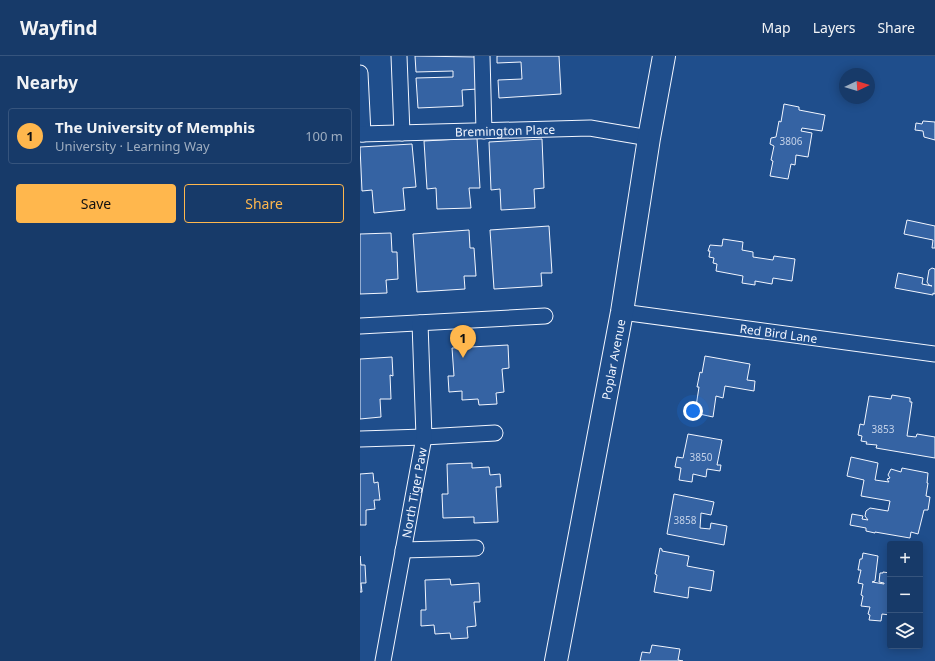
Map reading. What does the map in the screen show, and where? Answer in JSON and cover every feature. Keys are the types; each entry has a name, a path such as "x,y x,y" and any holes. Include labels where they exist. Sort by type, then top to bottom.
{"main road":[{"name":"Poplar Avenue","path":"556,661 622,312 649,138 664,56"}],"street":[{"path":"399,56 402,133"},
{"path":"482,56 484,131"},
{"path":"360,73 361,134"},
{"name":"Bremington Place","path":"361,134 590,128 649,138"},
{"name":"Red Bird Lane","path":"622,312 935,354"},
{"path":"360,326 546,316"},
{"name":"North Tiger Paw","path":"383,661 424,437 420,323"},
{"path":"360,439 495,433"},
{"path":"403,550 476,548"}],"building":[{"path":"415,56 476,57 478,89 462,90 463,106 418,108 416,78 453,77 453,71 416,72"},
{"path":"497,56 559,56 561,94 499,98 498,80 522,79 521,62 497,63"},
{"path":"784,104 799,107 799,110 825,115 822,131 802,128 801,131 812,133 808,157 796,155 795,165 791,164 788,179 770,176 774,146 770,144 771,138 776,137 779,121 781,122"},
{"path":"923,121 935,122 935,140 924,137 923,131 915,130 916,123 922,124"},
{"path":"477,138 480,188 469,188 471,208 437,209 436,188 427,189 424,141"},
{"path":"542,139 544,188 534,189 535,208 501,210 500,189 491,190 489,142"},
{"path":"412,144 416,187 403,188 405,210 374,213 372,190 362,191 360,147"},
{"path":"907,220 935,226 935,248 932,248 933,240 904,234"},
{"path":"549,226 552,273 541,273 542,286 494,289 490,230"},
{"path":"469,230 470,248 474,248 476,276 464,276 465,289 417,292 413,234"},
{"path":"391,233 392,252 397,252 398,279 386,280 387,293 360,294 360,234"},
{"path":"723,239 743,242 742,250 753,252 753,257 773,260 774,256 795,259 792,281 773,278 772,284 755,281 755,285 742,283 743,276 716,271 717,264 713,263 714,258 709,257 710,251 708,251 710,245 722,246"},
{"path":"932,268 935,269 935,294 933,293 933,295 895,288 898,273 923,278 922,284 932,286 927,282 929,270"},
{"path":"508,345 509,368 502,369 504,392 496,393 497,404 479,405 478,399 462,400 462,391 449,392 448,376 454,376 452,348"},
{"path":"705,356 750,364 747,380 755,381 754,391 725,386 723,398 716,396 713,417 695,413 699,387 697,387 700,372 702,373"},
{"path":"392,357 393,376 390,375 391,399 380,399 381,417 360,419 360,359"},
{"path":"892,395 910,398 910,402 912,402 907,436 916,437 917,434 935,437 935,458 876,448 877,445 866,444 867,442 861,441 862,436 858,435 860,424 864,425 869,396 891,399"},
{"path":"688,434 722,440 717,465 721,465 720,471 707,469 706,477 693,474 692,482 679,480 681,468 675,467 677,457 683,458"},
{"path":"851,457 878,463 875,480 889,482 887,479 890,478 888,475 891,469 901,472 902,468 928,473 926,496 930,497 928,510 924,510 918,534 911,532 910,538 875,533 866,531 866,528 850,525 852,514 863,516 862,519 868,520 865,516 866,511 870,508 888,511 890,501 861,496 864,480 847,476"},
{"path":"472,463 472,468 489,467 490,475 500,474 501,487 496,487 498,522 474,523 474,517 443,518 442,494 448,494 447,464"},
{"path":"373,473 374,483 378,482 380,500 374,500 375,509 366,510 366,525 360,525 360,474"},
{"path":"674,494 714,502 711,515 701,513 700,528 710,529 711,523 727,526 724,545 667,534"},
{"path":"660,548 662,551 689,556 687,566 714,571 711,591 689,587 688,598 654,592 657,575 655,574"},
{"path":"863,553 878,556 875,581 872,582 884,584 879,582 880,573 887,573 887,615 882,614 881,621 869,620 870,615 868,614 870,607 861,606 863,584 858,583 861,570 858,570 860,559 862,559"},
{"path":"360,556 361,565 365,565 366,583 361,583 362,592 360,592"},
{"path":"450,579 451,585 479,583 480,602 474,602 476,626 467,627 468,638 451,639 450,633 435,634 434,625 421,626 421,610 426,610 425,580"},
{"path":"652,645 680,649 678,660 683,661 640,661 642,652 650,653"}],"place":[{"name":"The University of Memphis","path":"463,358"}]}
